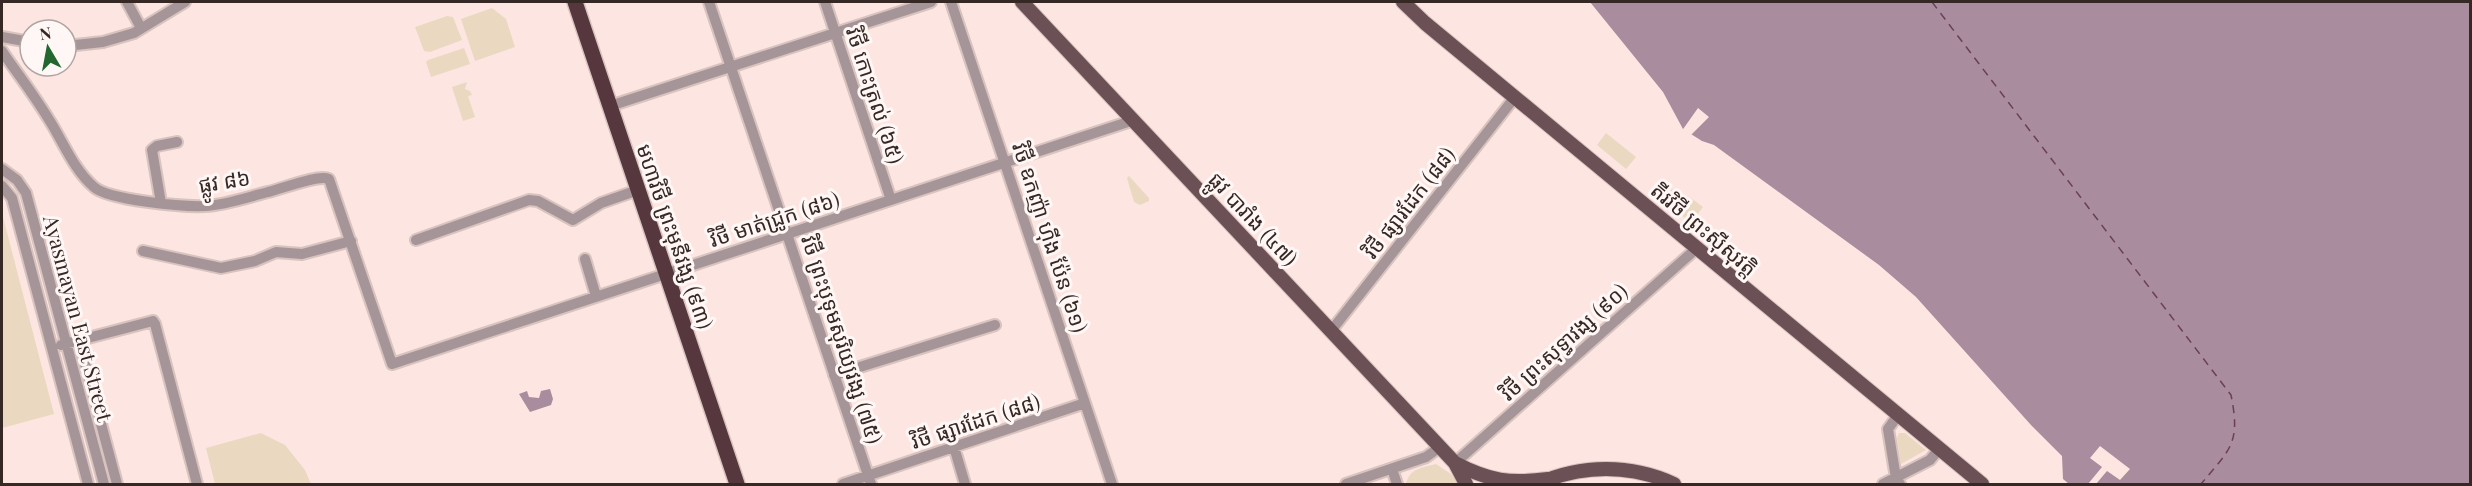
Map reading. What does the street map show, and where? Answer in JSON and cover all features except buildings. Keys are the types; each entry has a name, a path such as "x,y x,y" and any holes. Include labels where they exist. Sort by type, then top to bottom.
{"highway":[{"name":"មហាវិថី ព្រះមុនីវង្ស (៩៣)","path":"575,2 737,484"}],"main road":[{"name":"ផ្លូវ បារាំង (៤៧)","path":"1022,2 1455,463 1466,484"},
{"name":"តីរវិថី ព្រះស៊ីសុវត្តិ","path":"1403,2 1982,484"},
{"name":"ផ្លូវ បារាំង (៤៧)","path":"1455,463 1477,475 1500,482 1545,482 1582,470 1615,469 1643,473 1674,484"}],"street":[{"path":"127,2 141,28"},
{"path":"78,45 103,42 141,28 185,2"},
{"name":"វិថី ព្រះបុទុមសុរិយ្យវង្ស (៧៥)","path":"709,2 869,480"},
{"name":"វិថី កោះត្រល់ (៦៥)","path":"825,2 891,200"},
{"path":"610,106 931,2"},
{"name":"វិថី ឧកញ៉ា ហ៊ីង ប៉ែន (៦១)","path":"951,2 1112,484"},
{"path":"2,37 18,40"},
{"name":"ផ្លូវ ៨៦","path":"2,51 48,117 80,172 93,187 110,195 161,203 206,206 292,187 314,178 329,179 392,364"},
{"name":"វិថី ផ្សារដែក (៨៨)","path":"1331,331 1515,97"},
{"name":"វិថី មាត់ជ្រូក (៨៦)","path":"392,364 1134,120"},
{"path":"161,203 152,150 157,146 177,142"},
{"name":"Ayasmayan East Street","path":"3,169 17,180 26,193 104,484"},
{"name":"Ayasmayan East Street","path":"2,186 12,198 88,484"},
{"path":"416,240 533,199 573,220 588,209 638,190"},
{"path":"143,251 221,268 255,261 276,252 302,254 351,241"},
{"name":"វិថី ព្រះសុទ្ធាវង្ស (៩០)","path":"1455,463 1697,248"},
{"path":"585,259 596,296"},
{"path":"52,348 153,321 197,484"},
{"path":"834,375 995,325"},
{"path":"79,341 117,484"},
{"name":"វិថី ផ្សារដែក (៨៨)","path":"843,484 869,480 954,447 1085,403"},
{"path":"1898,416 1888,429 1898,481"},
{"path":"954,447 965,484"},
{"path":"1346,484 1426,458 1440,447"},
{"path":"1883,484 1898,481 1930,460 1939,449"},
{"path":"1392,469 1397,484"}],"shaded area":[{"path":"1590,2 2470,2 2470,484 2069,484 2063,479 2062,456 2031,425 1916,297 1879,265 1714,145 1702,141 1683,129 1663,92"},
{"path":"492,8 506,19 515,47 475,61 461,19"},
{"path":"447,16 453,17 462,40 430,52 424,51 415,27"},
{"path":"464,48 470,64 431,77 426,62 428,60"},
{"path":"467,82 465,89 472,95 468,96 475,117 463,121 452,87"},
{"path":"1606,133 1636,157 1626,169 1597,145"},
{"path":"1129,176 1149,198 1149,201 1140,205 1134,202 1127,178"},
{"path":"1672,189 1703,207 1691,223 1662,199"},
{"path":"2,213 54,414 2,428"},
{"path":"550,389 553,399 551,405 530,412 519,394 527,391 529,397 539,398 541,391"},
{"path":"261,433 285,445 305,470 311,484 215,484 206,448"},
{"path":"1899,433 1905,433 1926,450 1901,464 1897,438"},
{"path":"1436,464 1451,474 1458,484 1406,484 1413,472"}],"pier":[{"path":"1698,108 1709,117 1689,137 1681,132"},
{"path":"2100,446 2130,469 2120,480 2107,471 2096,484 2088,484 2102,467 2090,458"}],"ferry route":[{"path":"1932,2 2231,395 2235,425 2231,445 2201,484"}]}
